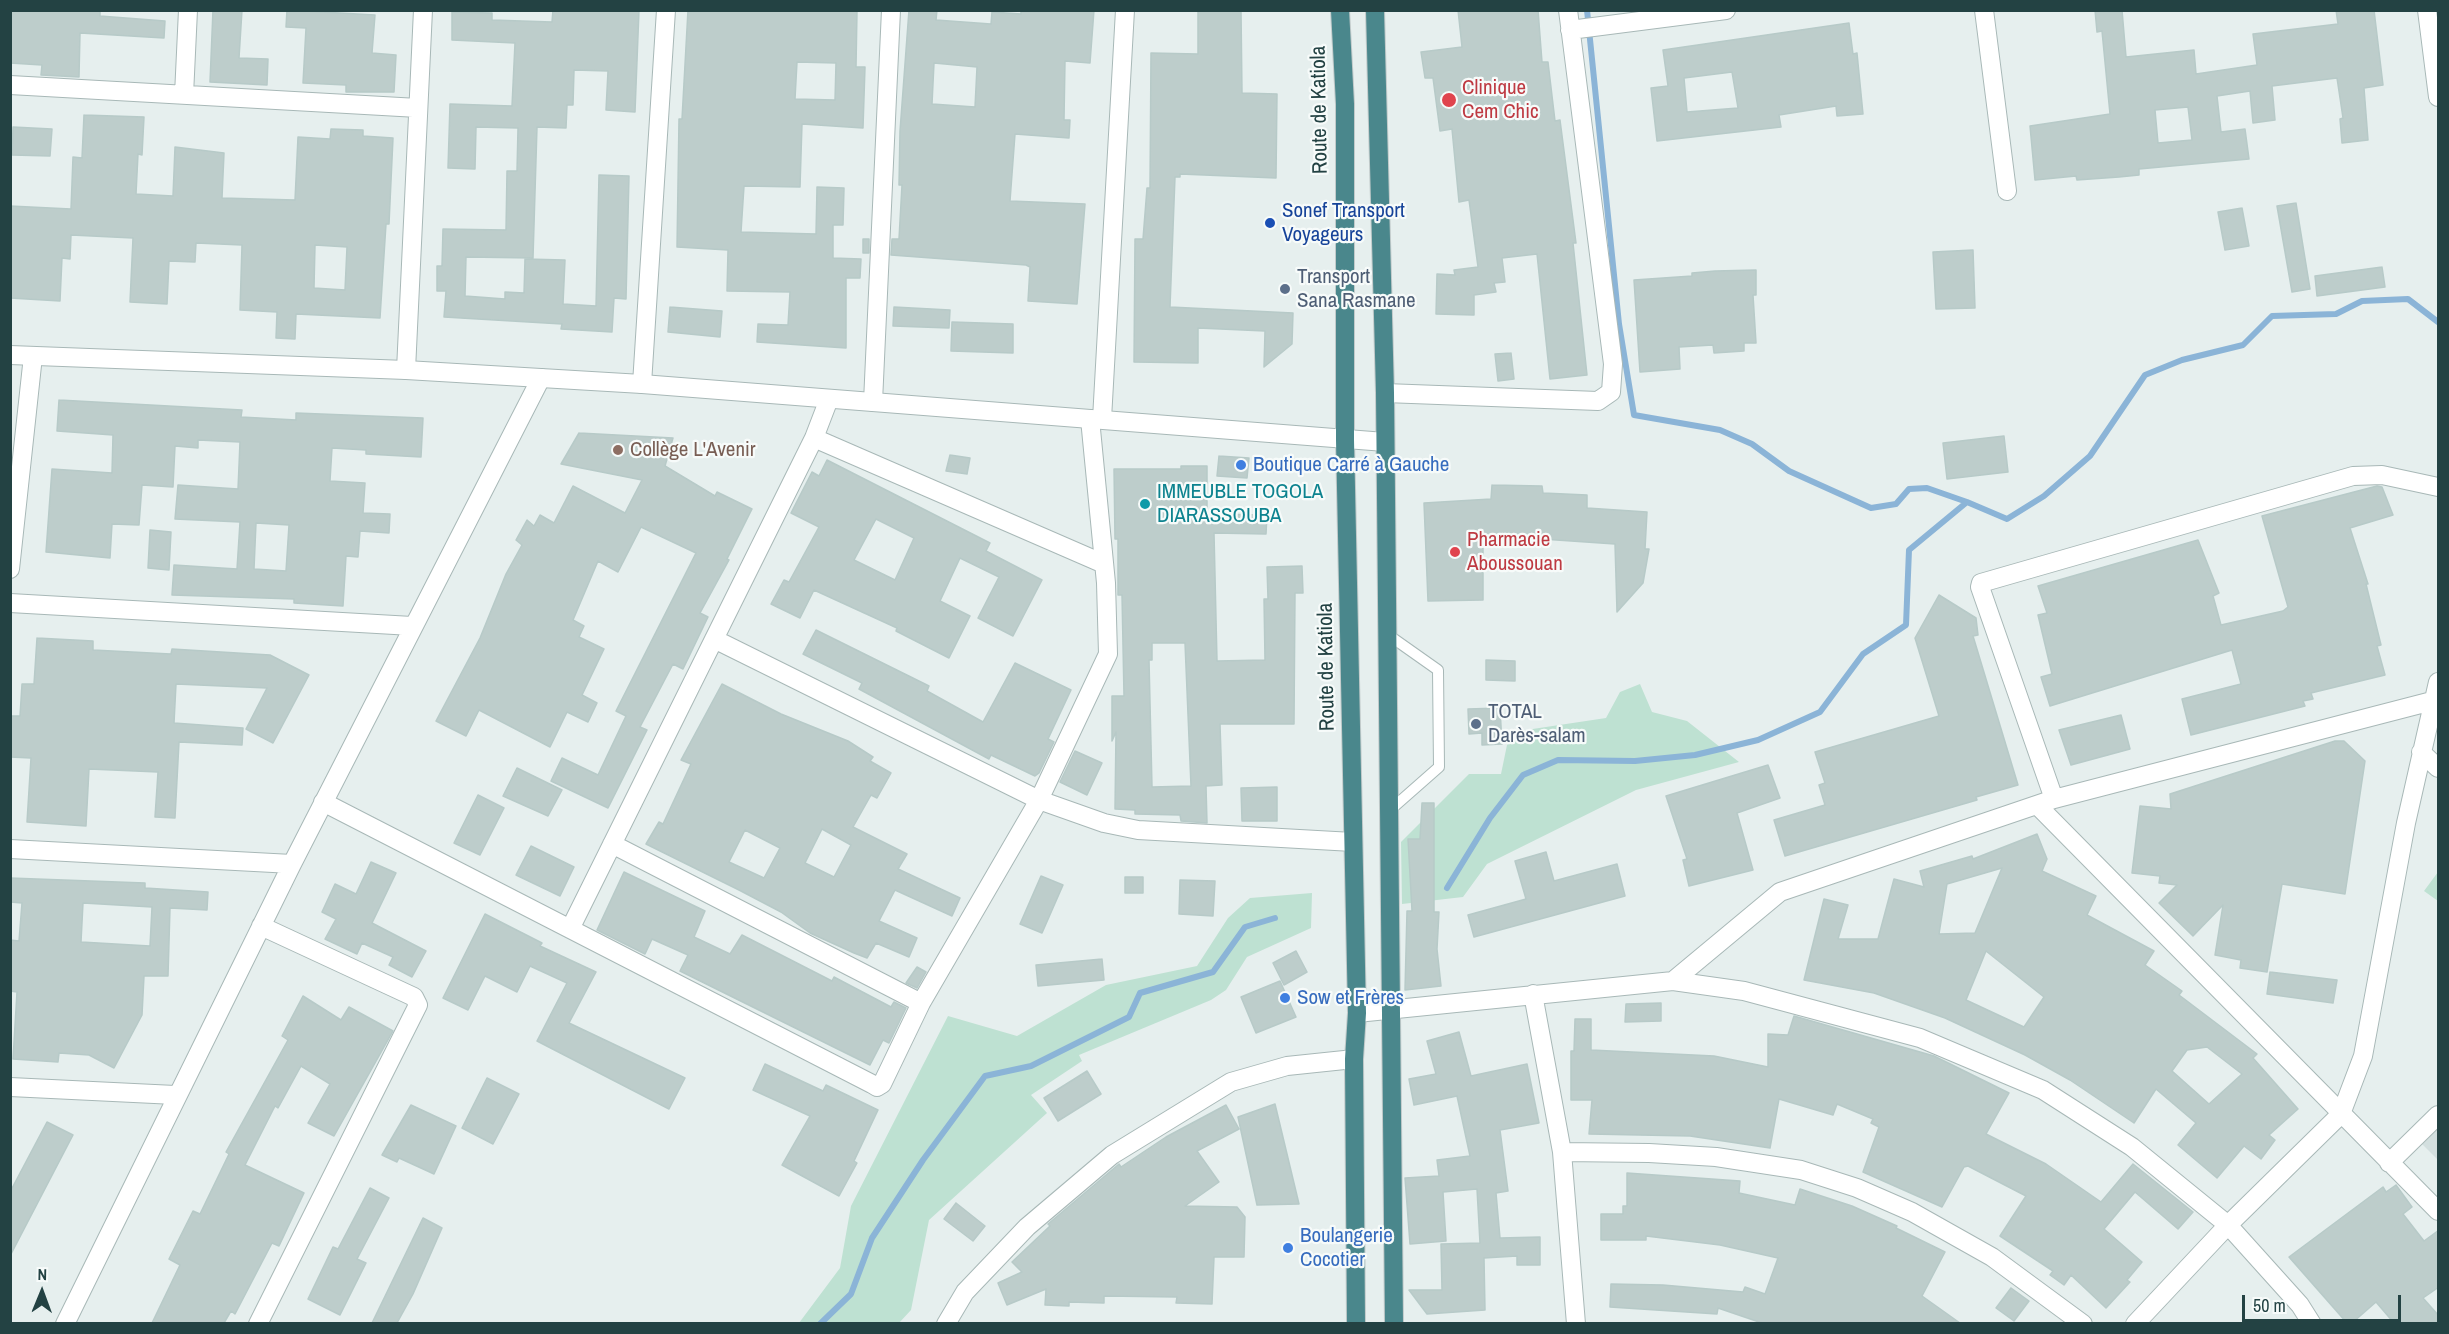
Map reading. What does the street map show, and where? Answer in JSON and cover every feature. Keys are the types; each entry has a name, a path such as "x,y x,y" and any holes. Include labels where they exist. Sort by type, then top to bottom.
{"highway":[{"name":"Route de Katiola","path":"1340,10 1345,104 1346,440 1357,1013 1354,1059 1356,1323"},
{"path":"1375,10 1385,393 1394,1323"}],"street":[{"path":"184,95 189,10"},
{"path":"406,370 423,10"},
{"path":"642,384 666,10"},
{"path":"873,402 891,10"},
{"path":"323,802 877,1087 882,1084 921,1003 1039,800 1108,654 1096,419 1125,10"},
{"path":"1385,393 1598,401 1611,392 1613,364 1568,10"},
{"path":"1570,30 1726,10"},
{"path":"1984,10 2007,191"},
{"path":"2427,10 2439,97"},
{"path":"10,85 418,108"},
{"path":"10,355 406,370 642,384 1385,442"},
{"path":"10,568 33,356"},
{"path":"65,1323 175,1095 412,626 541,378"},
{"path":"570,929 814,438 830,399"},
{"path":"814,438 1104,564"},
{"path":"2439,487 2382,475 2353,476 1983,582 1980,587 2045,802 2341,1114 2439,1211"},
{"path":"10,603 412,626"},
{"path":"714,639 1039,800 1104,823 1138,830 1353,842"},
{"path":"1673,981 1780,892 2045,802 2344,722 2437,691"},
{"path":"2135,1323 2228,1225 2341,1114 2363,1056 2421,752 2437,691"},
{"path":"2421,752 2439,768"},
{"path":"612,844 921,1003"},
{"path":"10,849 292,864"},
{"path":"258,1323 418,1005 414,997 261,926"},
{"path":"1357,1013 1673,981 1744,991 1920,1038 2043,1090 2132,1147 2228,1225 2300,1305 2312,1323"},
{"path":"1533,994 1562,1152 1576,1323"},
{"path":"946,1323 965,1292 1027,1227 1112,1155 1231,1082 1287,1066 1354,1059"},
{"path":"10,1087 175,1095"},
{"path":"2389,1163 2439,1115"},
{"path":"1562,1152 1649,1153 1716,1157 1801,1170 1857,1188 1912,1212 1992,1257 2083,1323"}],"lane":[{"path":"1387,634 1438,670 1439,767 1389,811"}],"shaded area":[{"path":"2438,1122 2438,1160 2419,1141"}],"green space":[{"path":"1640,684 1652,712 1687,721 1739,762 1636,790 1487,864 1463,897 1402,904 1401,842 1469,774 1501,774 1507,745 1526,730 1606,718 1620,692"},
{"path":"2438,872 2438,901 2424,891"},
{"path":"1312,893 1311,928 1247,957 1226,990 1211,1000 1079,1055 1082,1061 1031,1095 1047,1113 929,1220 911,1310 899,1323 799,1323 840,1268 851,1206 948,1016 1017,1036 1106,985 1197,966 1228,918 1250,898"}],"building":[{"path":"100,10 100,16 165,21 164,38 80,33 79,77 41,75 42,65 10,63 10,11"},
{"path":"213,10 242,10 239,58 268,59 267,85 210,82"},
{"path":"287,10 375,15 372,53 396,55 394,92 346,92 346,85 303,83 306,28 286,27"},
{"path":"553,10 639,10 635,112 606,110 608,71 574,70 573,105 567,105 566,128 537,127 533,258 466,257 465,296 505,299 505,292 524,293 525,259 565,260 563,304 596,306 599,175 629,176 626,299 614,298 612,332 561,329 562,324 444,317 446,291 437,291 437,266 442,266 443,229 506,230 507,171 517,171 518,128 476,127 475,169 448,168 450,104 512,106 515,43 452,40 452,12 492,13 492,20 552,22"},
{"path":"688,10 857,11 856,67 865,67 863,128 802,124 800,187 744,186 741,232 816,234 817,187 844,188 843,225 833,225 833,258 861,259 860,278 846,278 846,348 757,342 758,324 788,325 790,292 727,291 728,250 677,247 679,119 682,119","holes":["797,62 836,63 835,100 795,99"]},
{"path":"909,10 937,10 936,20 991,24 992,12 1021,14 1021,10 1094,10 1090,63 1065,61 1064,120 1070,120 1069,138 1015,134 1010,201 1085,204 1077,304 1028,301 1030,267 1026,265 891,255 892,239 899,239 902,185 899,185 900,131","holes":["934,63 977,67 975,107 932,104"]},
{"path":"1198,10 1241,10 1242,93 1277,94 1276,178 1180,174 1180,177 1175,177 1170,307 1293,313 1292,344 1264,367 1265,331 1198,328 1198,363 1134,362 1135,239 1143,239 1147,188 1150,188 1151,53 1198,54"},
{"path":"1458,10 1538,10 1542,62 1548,62 1555,121 1560,120 1576,243 1573,243 1587,375 1550,379 1537,254 1502,258 1505,282 1494,283 1496,292 1474,295 1474,315 1436,314 1437,274 1455,275 1454,270 1478,267 1469,200 1459,202 1452,129 1440,131 1433,78 1425,78 1421,52 1462,47"},
{"path":"2095,10 2122,10 2126,57 2194,50 2196,74 2257,65 2253,34 2338,24 2336,10 2374,10 2383,85 2364,88 2368,140 2342,143 2340,119 2343,118 2337,78 2272,86 2275,120 2253,123 2250,91 2217,96 2221,132 2245,129 2249,159 2139,169 2139,175 2119,177 2077,180 2076,176 2035,180 2030,126 2110,114 2102,31 2097,32","holes":["2188,107 2192,140 2158,143 2155,110"]},
{"path":"1849,23 1853,54 1857,53 1863,114 1837,116 1836,106 1779,115 1781,127 1657,141 1651,88 1668,86 1663,50","holes":["1732,72 1738,108 1687,112 1684,78"]},
{"path":"84,115 144,117 142,155 138,154 136,194 173,196 175,147 224,153 222,198 295,200 298,137 330,139 331,129 363,130 363,136 393,138 389,224 386,224 380,318 296,314 295,339 276,338 277,312 240,310 242,245 196,243 195,262 169,261 167,304 130,302 133,238 71,235 70,259 62,258 60,301 10,298 10,206 71,209 73,157 82,158","holes":["315,245 347,247 345,290 314,288"]},
{"path":"13,127 52,129 50,156 12,155"},
{"path":"2296,203 2310,289 2292,292 2277,206"},
{"path":"2242,208 2249,246 2225,250 2218,212"},
{"path":"863,239 869,239 869,253 863,253"},
{"path":"1973,250 1975,308 1936,309 1933,252"},
{"path":"2382,267 2385,287 2317,296 2315,276"},
{"path":"1756,270 1756,295 1753,295 1756,343 1744,343 1744,351 1714,353 1713,345 1679,347 1680,369 1640,372 1634,280 1692,276 1692,273 1715,271"},
{"path":"670,307 722,311 720,337 668,332"},
{"path":"894,307 950,310 949,328 893,326"},
{"path":"952,322 1013,324 1013,353 951,351"},
{"path":"1511,353 1514,379 1498,381 1495,354"},
{"path":"59,400 242,410 241,417 296,420 296,413 423,418 421,457 366,454 366,450 332,448 330,481 365,483 363,513 390,514 389,533 360,531 358,557 346,556 343,606 294,603 294,599 172,595 174,565 237,569 240,522 175,519 178,485 238,489 240,442 198,440 198,448 175,446 173,487 142,485 139,525 112,524 110,558 46,552 52,469 112,473 113,435 57,431","holes":["256,523 289,525 286,571 254,569"]},
{"path":"579,433 673,438 665,466 715,496 717,492 752,509 727,559 729,560 700,613 708,617 683,669 673,664 640,727 647,730 608,808 551,781 562,758 598,775 626,716 616,711 696,553 641,527 618,572 598,561 573,620 584,626 579,637 604,649 582,695 597,703 588,722 567,712 550,747 479,710 466,736 436,721 480,638 506,574 522,545 516,540 527,520 534,526 540,515 554,523 573,486 625,513 642,480 561,464"},
{"path":"2004,436 2008,472 1947,479 1943,443"},
{"path":"950,455 970,458 967,474 946,471"},
{"path":"1219,456 1249,458 1247,478 1217,476"},
{"path":"827,460 990,543 986,551 1042,580 1013,636 978,618 999,577 960,558 940,601 970,616 949,658 896,631 897,628 814,590 800,618 771,604 784,580 789,582 819,527 791,513 812,472 819,476","holes":["876,519 914,538 895,580 854,560"]},
{"path":"1181,466 1207,466 1207,514 1267,515 1266,534 1214,533 1217,661 1265,660 1264,599 1268,599 1267,567 1302,566 1303,593 1295,593 1294,724 1220,724 1222,785 1206,786 1207,823 1181,821 1180,815 1135,814 1135,810 1115,809 1116,732 1112,741 1112,696 1124,696 1122,595 1118,595 1114,469 1181,469","holes":["1152,643 1185,643 1191,786 1152,787 1149,660 1152,660"]},
{"path":"1492,485 1542,486 1543,493 1587,495 1587,508 1647,512 1645,549 1649,549 1643,583 1617,612 1615,544 1483,535 1483,600 1428,601 1424,503 1491,499"},
{"path":"2377,486 2382,487 2393,515 2350,528 2368,584 2366,584 2381,645 2377,646 2385,675 2311,693 2313,699 2303,701 2305,706 2191,735 2182,699 2241,684 2232,650 2050,706 2041,677 2052,674 2038,615 2047,613 2038,586 2198,540 2219,593 2213,596 2221,625 2283,611 2288,607 2262,516"},
{"path":"150,530 171,532 169,570 148,568"},
{"path":"1939,595 1976,618 1978,635 1973,636 2018,785 1976,797 1977,800 1785,856 1774,820 1825,805 1819,785 1825,783 1815,752 1939,716 1915,638"},
{"path":"816,630 929,686 927,691 983,722 1015,663 1071,690 1048,739 1054,742 1039,773 1035,776 991,755 989,759 859,689 862,683 803,654"},
{"path":"37,638 93,641 93,650 171,654 172,649 270,655 309,675 273,743 246,729 267,688 176,684 174,723 243,728 242,745 179,742 175,818 155,817 158,772 89,769 86,826 27,822 31,758 10,757 10,716 20,716 22,684 34,684"},
{"path":"1486,660 1515,661 1515,681 1486,680"},
{"path":"722,684 781,714 848,741 873,757 870,761 891,773 877,798 871,795 853,827 907,854 898,869 960,898 952,916 895,890 879,921 917,938 909,957 876,943 867,958 810,933 781,912 646,844 659,822 663,824 691,764 681,760","holes":["822,829 851,845 834,877 805,863","745,830 780,848 764,878 729,862"]},
{"path":"1500,708 1502,744 1482,745 1482,733 1469,734 1468,709"},
{"path":"2121,715 2130,749 2071,765 2059,730"},
{"path":"2335,741 2344,741 2365,761 2345,894 2282,884 2267,972 2240,968 2241,960 2215,955 2223,905 2193,936 2159,903 2177,885 2159,883 2160,876 2132,873 2140,806 2171,809 2170,794"},
{"path":"1075,751 1102,763 1087,795 1060,782"},
{"path":"1768,765 1780,798 1737,813 1753,870 1689,886 1683,860 1687,859 1666,796"},
{"path":"517,768 562,790 548,816 503,796"},
{"path":"1277,787 1277,821 1242,821 1241,788"},
{"path":"478,795 504,808 480,855 454,843"},
{"path":"1422,803 1434,803 1434,912 1439,912 1437,949 1441,986 1405,990 1407,911 1412,911 1408,839 1420,839"},
{"path":"2037,834 2047,859 2042,871 2096,896 2087,915 2154,951 2145,965 2182,991 2179,995 2257,1054 2253,1058 2298,1109 2269,1135 2275,1140 2261,1159 2244,1146 2217,1178 2178,1145 2196,1123 2156,1089 2134,1123 2070,1080 2025,1055 1945,1018 1874,993 1804,980 1824,899 1848,905 1838,939 1878,939 1894,879 1924,887 1920,871 1972,856 1973,859","holes":["2002,868 1975,933 1939,934 1947,884","1986,951 2044,997 2024,1027 1966,1000","2207,1047 2242,1074 2209,1104 2172,1071 2187,1050"]},
{"path":"531,846 574,867 560,896 516,875"},
{"path":"1546,852 1554,881 1617,864 1625,896 1474,937 1468,915 1526,899 1515,861"},
{"path":"371,862 396,873 372,923 426,951 412,977 389,965 393,957 362,943 357,954 325,939 336,919 322,912 335,884 356,894"},
{"path":"624,872 705,911 694,937 730,954 742,935 832,981 834,977 891,1007 894,1002 906,1008 889,1043 883,1040 870,1065 680,971 688,955 652,939 645,954 597,930"},
{"path":"1041,876 1063,885 1042,933 1020,924"},
{"path":"1125,877 1143,877 1143,893 1125,893"},
{"path":"10,878 145,883 145,888 208,892 207,910 170,908 168,976 144,976 142,1015 114,1068 89,1055 59,1053 58,1062 13,1059 17,992 10,991 10,940 19,941 22,903 10,902","holes":["83,903 152,907 150,946 81,942"]},
{"path":"1180,880 1215,881 1213,916 1179,914"},
{"path":"485,914 542,943 540,946 596,972 569,1023 685,1078 669,1109 537,1041 567,983 530,966 517,992 485,976 468,1010 443,998"},
{"path":"1296,951 1307,972 1284,985 1273,963"},
{"path":"1102,959 1104,980 1038,986 1036,965"},
{"path":"917,967 926,972 917,988 906,983"},
{"path":"2270,972 2337,980 2333,1003 2267,994"},
{"path":"1280,981 1296,1017 1256,1033 1241,997"},
{"path":"303,996 341,1020 349,1007 393,1031 334,1136 308,1123 330,1084 301,1066 278,1108 275,1106 245,1165 304,1193 279,1246 272,1243 235,1314 231,1311 224,1323 152,1323 180,1265 169,1259 193,1211 200,1214 229,1154 226,1152 288,1040 282,1036"},
{"path":"1661,1003 1661,1021 1625,1022 1626,1004"},
{"path":"1794,1016 1934,1056 2009,1093 1986,1134 2046,1164 2101,1202 2133,1164 2193,1212 2178,1229 2135,1192 2104,1229 2142,1262 2127,1280 2130,1282 2106,1308 2071,1275 2064,1285 2050,1275 2053,1271 2000,1236 2026,1196 1968,1166 1964,1167 1942,1207 1863,1172 1879,1127 1871,1123 1873,1119 1837,1104 1833,1115 1779,1099 1770,1148 1690,1136 1589,1134 1592,1100 1571,1100 1571,1051 1574,1051 1575,1019 1591,1019 1591,1050 1714,1056 1768,1067 1768,1034 1788,1035"},
{"path":"1459,1032 1471,1076 1527,1064 1539,1123 1500,1130 1508,1191 1496,1193 1500,1238 1540,1237 1540,1265 1517,1265 1517,1256 1484,1258 1485,1310 1427,1314 1409,1290 1442,1290 1441,1244 1480,1243 1477,1189 1443,1192 1446,1241 1410,1244 1405,1178 1439,1176 1437,1160 1470,1156 1457,1096 1414,1105 1409,1079 1436,1074 1427,1041"},
{"path":"765,1064 823,1091 826,1085 878,1110 854,1161 857,1163 839,1196 782,1165 810,1116 753,1090"},
{"path":"1087,1071 1101,1094 1058,1121 1044,1098"},
{"path":"487,1078 519,1094 493,1144 462,1128"},
{"path":"1275,1104 1299,1204 1257,1205 1238,1117"},
{"path":"411,1105 456,1126 434,1174 399,1158 397,1162 382,1155"},
{"path":"1226,1105 1239,1129 1197,1151 1219,1182 1185,1206 1237,1207 1245,1217 1244,1257 1214,1257 1212,1304 1176,1303 1177,1297 1104,1296 1104,1303 1069,1302 1069,1306 1045,1305 1046,1289 1007,1305 998,1283 1022,1272 1012,1262 1050,1226 1048,1224 1119,1164 1121,1167 1166,1137"},
{"path":"47,1122 73,1135 10,1256 10,1192"},
{"path":"1627,1173 1740,1181 1739,1193 1795,1205 1800,1189 1852,1206 1897,1226 1896,1228 1945,1252 1922,1296 1960,1323 1762,1323 1718,1308 1717,1314 1610,1307 1611,1284 1663,1285 1743,1292 1745,1287 1765,1294 1778,1258 1720,1245 1646,1236 1646,1240 1601,1240 1601,1214 1623,1214 1623,1206 1627,1206"},
{"path":"2396,1185 2412,1207 2403,1214 2424,1241 2439,1230 2439,1287 2423,1298 2439,1316 2439,1323 2394,1323 2376,1302 2352,1323 2347,1323 2289,1257 2383,1187 2386,1192"},
{"path":"370,1188 389,1198 357,1259 366,1263 340,1315 308,1299 333,1247 338,1249"},
{"path":"956,1203 985,1226 973,1241 944,1219"},
{"path":"423,1218 442,1228 413,1294 397,1323 372,1323"},
{"path":"2011,1288 2029,1301 2014,1321 1996,1308"}],"waterway":[{"path":"1587,10 1619,324 1634,415 1720,430 1752,444 1789,471 1871,508 1896,504 1909,489 1927,488 1967,502"},
{"path":"1447,888 1490,818 1523,775 1558,760 1635,761 1695,755 1758,740 1820,712 1863,654 1906,625 1909,550 1967,502 2007,519 2044,496 2090,456 2145,375 2182,360 2243,345 2272,316 2336,314 2362,301 2408,299 2438,322"},
{"path":"820,1324 851,1294 872,1238 923,1160 985,1076 1031,1066 1129,1017 1140,993 1213,972 1245,927 1275,918"}],"place":[{"name":"Clinique Cem Chic","path":"1449,100"},
{"name":"Sonef Transport Voyageurs","path":"1270,223"},
{"name":"Transport Sana Rasmane","path":"1285,289"},
{"name":"Collège L'Avenir","path":"618,450"},
{"name":"Boutique Carré à Gauche","path":"1241,465"},
{"name":"IMMEUBLE TOGOLA DIARASSOUBA","path":"1145,504"},
{"name":"Pharmacie Aboussouan","path":"1455,552"},
{"name":"TOTAL Darès-salam","path":"1476,724"},
{"name":"Sow et Frères","path":"1285,998"},
{"name":"Boulangerie Cocotier","path":"1288,1248"}]}
